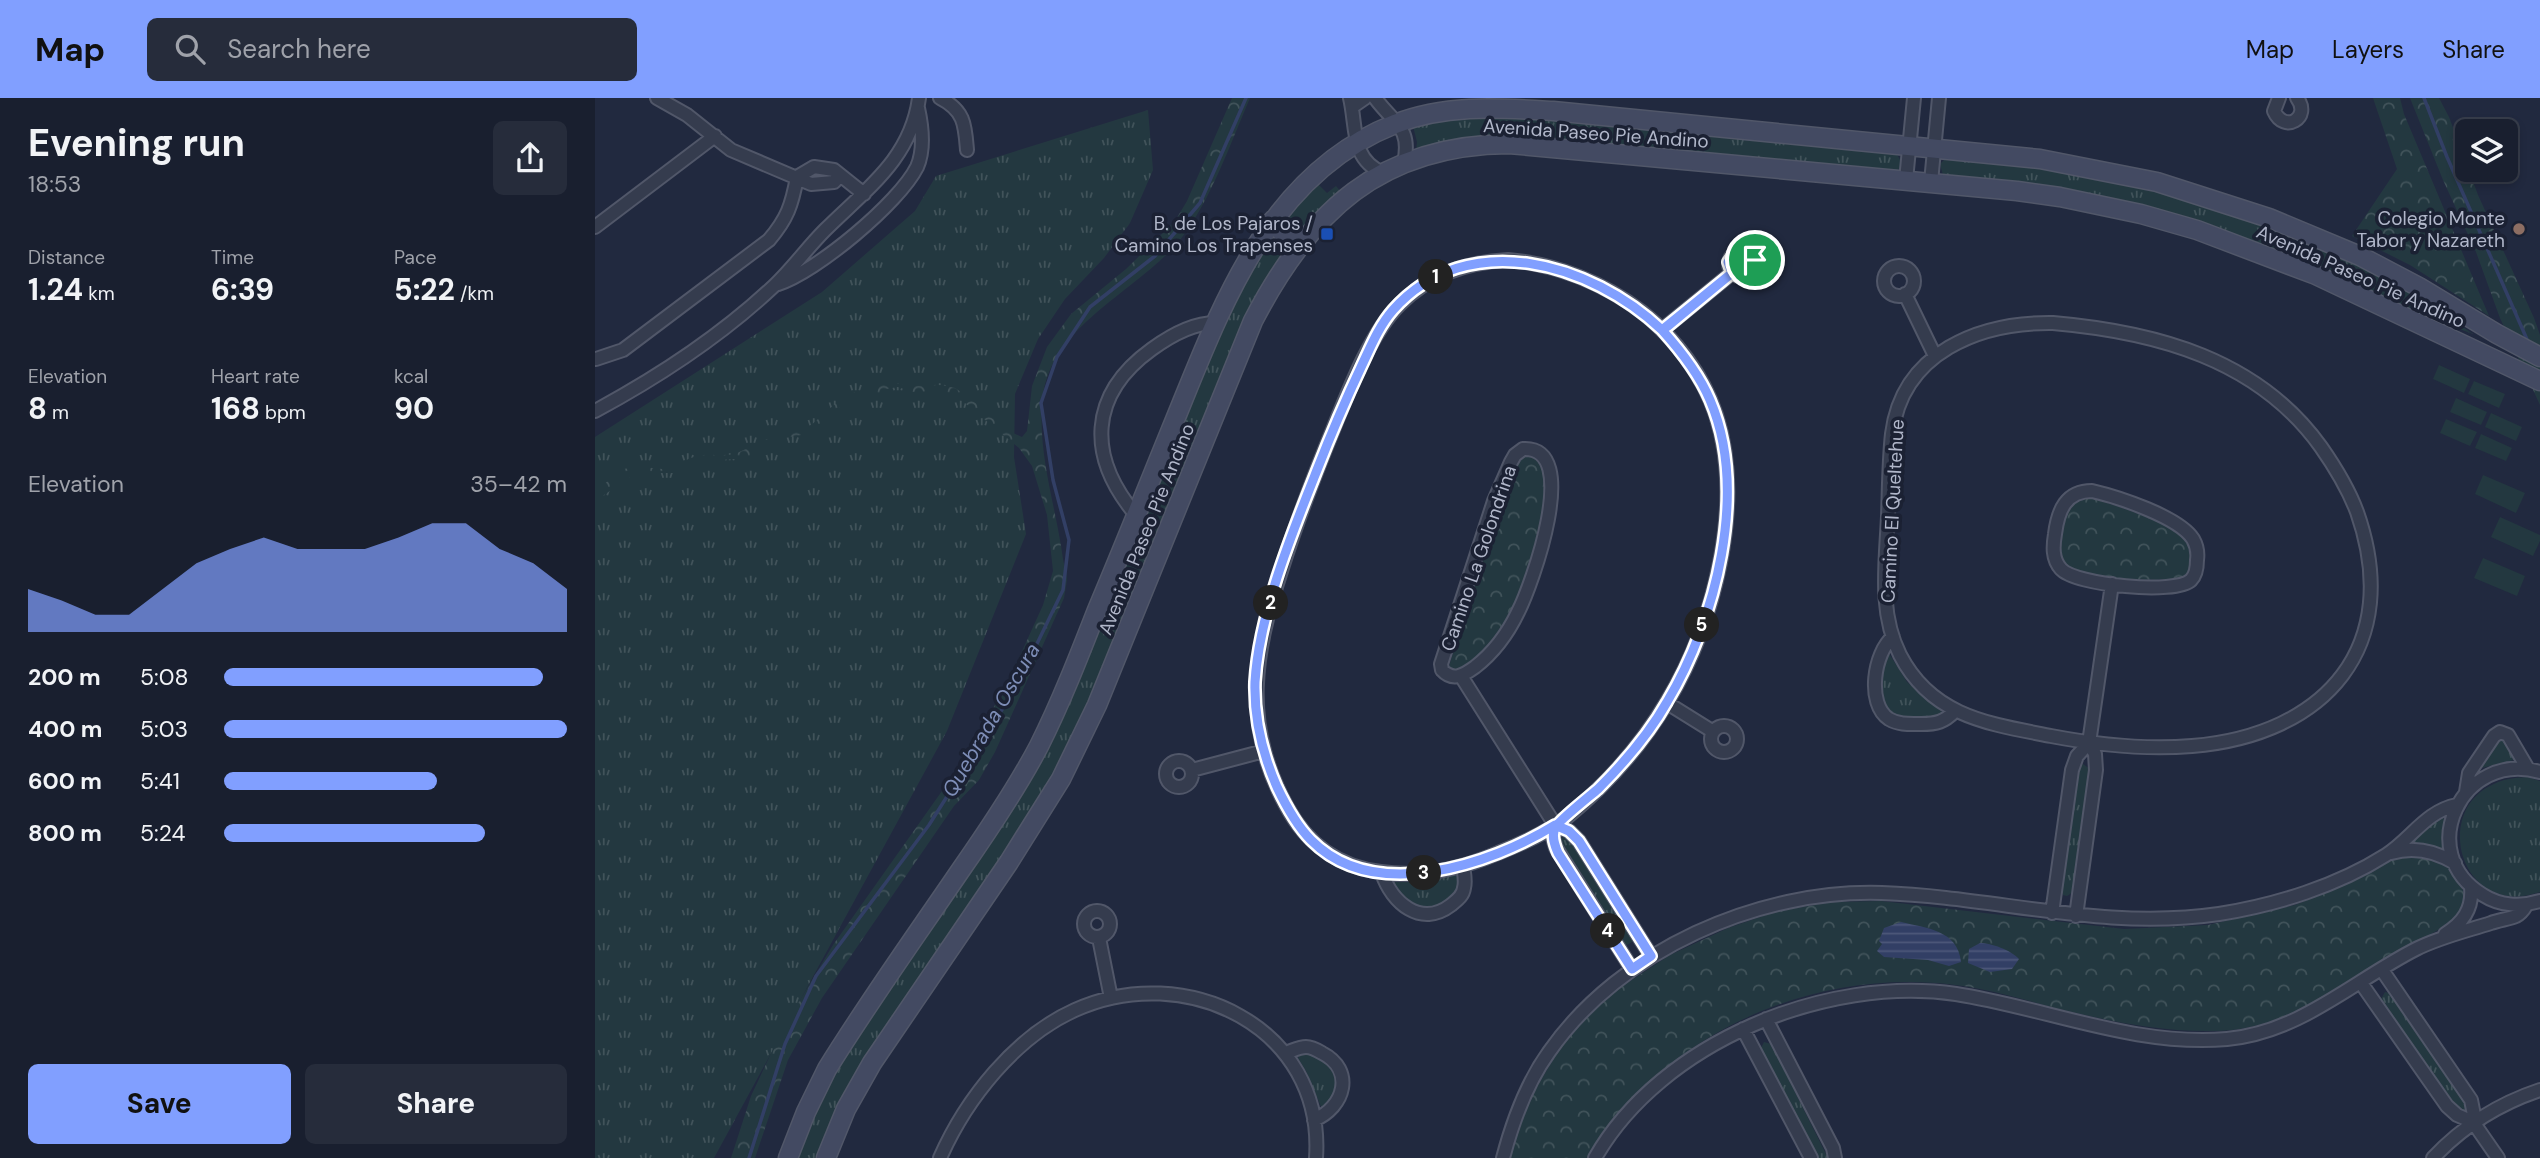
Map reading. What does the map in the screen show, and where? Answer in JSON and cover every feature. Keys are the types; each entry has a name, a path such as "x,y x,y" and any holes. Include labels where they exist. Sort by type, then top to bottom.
{"main road":[{"name":"Avenida Paseo Pie Andino","path":"788,1158 827,1069 999,813 1038,747 1069,680 1215,323 1248,258 1273,220 1315,173 1356,143 1397,123 1451,110 1499,108 1553,111 2040,159 2088,167 2157,182 2220,201 2360,256 2540,357"},
{"name":"Avenida Paseo Pie Andino","path":"826,1158 846,1109 872,1063 1009,862 1061,779 1097,705 1254,321 1275,280 1301,242 1333,208 1383,173 1404,163 1458,147 1509,144 1931,182 2060,197 2141,214 2197,230 2316,275 2540,381"},
{"path":"1273,220 1284,235 1301,242"}],"street":[{"path":"657,98 687,115 731,150 816,185 834,182 839,175 864,194"},
{"path":"940,98 949,103 964,119 967,150"},
{"path":"1365,98 1351,103 1356,143 1368,164 1383,173"},
{"path":"1375,98 1407,139 1404,163"},
{"path":"1906,180 1915,98"},
{"path":"1931,182 1939,98"},
{"path":"2279,98 2274,106 2276,115 2286,122 2295,121 2301,114 2301,105 2297,98"},
{"path":"595,411 683,358 727,326 774,286 824,230 894,162 909,133 918,103"},
{"path":"774,286 801,275 893,199 918,165 922,130 918,103"},
{"path":"595,227 715,136"},
{"path":"901,146 916,145 920,152"},
{"path":"596,359 623,350 769,240 785,221 793,200 797,177"},
{"path":"824,230 827,245 837,247"},
{"path":"1508,260 1545,266 1596,284 1636,307 1662,330 1687,360 1710,400 1721,432 1726,491 1724,539 1699,636 1667,703 1634,749 1582,804 1555,825 1520,844 1464,866 1427,873 1382,873 1338,859 1310,839 1286,805 1273,779 1257,718 1255,683 1259,648 1269,608 1307,497 1373,341 1392,312 1421,286 1449,271 1476,263 1508,260"},
{"path":"1662,330 1732,273"},
{"path":"1905,294 1935,356"},
{"name":"Avenida Paseo Pie Andino","path":"1136,515 1116,486 1107,463 1101,430 1107,399 1124,374 1157,345 1198,325 1215,323"},
{"name":"Camino El Queltehue","path":"2029,323 2091,327 2131,332 2171,343 2241,374 2265,389 2287,407 2311,433 2332,463 2354,503 2362,529 2368,556 2368,615 2361,644 2338,683 2301,713 2272,726 2225,741 2195,746 2148,748 2089,743 1984,722 1955,711 1920,682 1904,661 1893,636 1884,586 1892,436 1903,396 1917,374 1935,356 1980,333 2029,323"},
{"name":"Camino La Golondrina","path":"1532,449 1546,461 1552,479 1539,557 1523,602 1510,627 1489,654 1461,676 1445,674 1441,664 1505,475 1518,452 1532,449"},
{"path":"2097,492 2143,509 2177,525 2188,533 2196,544 2195,573 2186,584 2166,587 2112,584 2071,577 2057,564 2053,545 2058,515 2067,500 2077,493 2097,492"},
{"path":"2052,913 2073,770 2077,756 2089,743 2112,584"},
{"path":"1893,636 1883,646 1878,662 1876,699 1884,715 1899,723 1937,724 1955,711"},
{"path":"1461,676 1555,825 1569,831 1579,841 1651,956"},
{"path":"1667,703 1712,731"},
{"path":"2466,792 2469,773 2494,736 2500,732 2508,735 2534,770"},
{"path":"2076,916 2096,770 2095,754 2089,743"},
{"path":"1192,770 1264,751"},
{"path":"2534,770 2508,769 2489,774 2466,792 2457,805 2449,834 2455,863 2471,887 2497,902 2535,904"},
{"path":"2388,854 2435,813 2457,805"},
{"path":"1555,825 1553,838 1558,853 1632,969"},
{"path":"1503,1158 1525,1093 1549,1051 1588,1005 1651,956 1746,913 1783,902 1865,893 1910,894 2076,916 2160,919 2236,911 2276,902 2315,888 2388,854 2407,850 2426,851 2455,863"},
{"path":"1382,873 1389,891 1397,900 1417,912 1432,915 1441,912 1461,897 1465,887 1464,866"},
{"path":"2439,938 2464,919 2471,901 2471,887"},
{"path":"1595,1158 1619,1124 1655,1087 1697,1055 1744,1028 1792,1009 1845,996 1884,991 1922,991 1979,998 2080,1022 2158,1036 2221,1039 2247,1036 2280,1027 2310,1013 2414,950 2439,938 2516,916 2535,904"},
{"path":"1099,938 1111,998"},
{"path":"2382,970 2471,1100 2473,1122"},
{"path":"2361,983 2447,1105 2463,1119 2473,1122 2498,1158"},
{"path":"940,1158 973,1102 997,1071 1024,1044 1061,1017 1086,1006 1111,998 1161,995 1193,998 1220,1005 1260,1028 1285,1054 1304,1086 1314,1120 1316,1158"},
{"path":"1766,1019 1833,1148 1835,1158"},
{"path":"1744,1028 1811,1158"},
{"path":"1285,1054 1302,1048 1312,1048 1334,1060 1341,1071 1342,1086 1336,1103 1327,1114 1314,1120"},
{"path":"2433,1158 2473,1122 2498,1107 2540,1090"}],"green space":[{"path":"1232,98 1250,98 1220,170 1193,222 1166,255 1081,327 1063,348 1050,370 1043,396 1042,437 1067,580 1064,598 995,752 979,780 954,806 822,998 788,1060 755,1158 731,1158 751,1096 782,1030 833,945 971,750 1014,669 1043,605 1053,571 1047,515 1032,466 1019,448 953,393 912,392 898,387 853,399 839,408 813,433 777,439 750,458 708,458 686,465 674,473 632,476 595,501 595,492 622,469 662,469 709,454 735,454 767,439 809,427 835,404 855,392 891,382 955,388 1022,437 1027,431 1032,386 1047,347 1071,314 1126,269 1175,221 1187,201"},
{"path":"2373,98 2400,98 2404,114 2489,316 2410,265 2352,236 2397,169"},
{"path":"2410,98 2439,98 2449,117 2455,133 2455,182 2473,182 2540,335 2540,405 2500,318 2476,252"},
{"path":"1148,110 1153,170 1130,223 1104,258 1065,299 1038,339 1015,394 1014,457 1026,534 947,731 714,1158 595,1158 595,437 822,292 915,211 936,176"},
{"path":"1505,115 1896,153 1902,163 1898,170 1891,173 1491,136 1444,142 1416,151 1413,126 1450,118"},
{"path":"1946,158 2024,164 2148,187 2295,235 2400,284 2473,334 2387,302 2290,257 2229,233 2182,220 1947,178 1943,175 1940,164"},
{"path":"1316,182 1327,193 1336,186 1341,192 1301,231 1285,218"},
{"path":"1268,240 1286,252 1089,705 1054,778 819,1158 796,1158 802,1139 839,1064 1009,812 1223,322"},
{"path":"2439,365 2470,379 2464,393 2433,379"},
{"path":"2474,381 2505,394 2499,408 2468,394"},
{"path":"2456,398 2487,412 2481,425 2450,412"},
{"path":"2491,413 2522,427 2516,441 2485,427"},
{"path":"2446,419 2477,432 2470,446 2440,433"},
{"path":"2481,434 2512,448 2506,461 2475,448"},
{"path":"1531,455 1543,469 1546,485 1536,545 1522,587 1510,617 1493,642 1478,657 1452,671 1449,667 1455,645 1504,494 1519,462 1524,456"},
{"path":"2483,475 2525,493 2516,513 2475,494"},
{"path":"2088,497 2142,515 2182,535 2190,546 2191,556 2184,578 2108,578 2080,573 2069,567 2059,556 2063,519 2071,505"},
{"path":"2500,517 2540,535 2533,556 2491,537"},
{"path":"2483,558 2525,576 2517,596 2474,578"},
{"path":"1888,652 1907,682 1942,712 1942,717 1905,717 1894,715 1887,710 1882,690 1884,654"},
{"path":"2502,738 2515,757 2514,760 2482,768 2481,764"},
{"path":"2083,764 2090,769 2073,892 2067,896 2063,895 2061,890 2078,768"},
{"path":"2527,777 2540,781 2540,892 2508,896 2490,890 2476,879 2466,864 2460,829 2465,812 2475,797 2499,782"},
{"path":"2439,818 2445,821 2443,852 2410,845 2408,841"},
{"path":"1569,837 1632,935 1632,942 1627,945 1621,941 1560,845 1560,839"},
{"path":"2408,856 2444,864 2461,885 2465,898 2464,910 2442,928 2284,1017 2238,1029 2174,1030 2097,1018 1955,985 1901,982 1847,987 1795,999 1745,1018 1699,1044 1656,1076 1619,1114 1588,1158 1511,1158 1513,1143 1531,1097 1564,1041 1606,997 1670,955 1728,928 1775,912 1830,902 1881,901 2124,929 2208,925 2295,905 2368,874 2392,860"},
{"path":"1457,875 1457,890 1438,909 1412,902 1393,882 1425,882"},
{"path":"2385,992 2389,993 2467,1105 2466,1110 2457,1110 2381,999"},
{"path":"1764,1042 1771,1044 1828,1158 1817,1158 1761,1048"},
{"path":"1309,1052 1327,1062 1336,1073 1334,1093 1322,1109 1298,1058 1300,1054"}],"water":[{"path":"1901,922 1930,929 1947,937 1959,951 1961,962 1949,966 1928,960 1884,957 1877,951 1882,944 1879,941 1884,928"},
{"path":"1980,943 2001,948 2019,959 2012,969 1990,972 1968,963 1969,949"}],"waterway":[{"name":"Quebrada Oscura","path":"749,1158 785,1044 816,976 929,825 1015,689 1063,590 1069,540 1053,480 1041,403 1057,357 1090,307 1155,256 1200,203 1246,98"},
{"path":"2424,98 2529,344"}],"place":[{"name":"Colegio Monte Tabor y Nazareth","path":"2519,229"},
{"name":"B. de Los Pajaros / Camino Los Trapenses","path":"1327,234"}],"route":[{"path":"1755,260 1747,251 1735,252 1728,262 1732,273 1668,326 1662,330 1687,360 1703,385 1721,432 1726,491 1724,539 1699,636 1667,703 1634,749 1582,804 1555,825 1554,831 1553,838 1558,853 1632,969 1651,956 1576,836 1555,825 1520,844 1479,861 1434,872 1382,873 1363,869 1327,854 1294,819 1279,792 1260,735 1255,683 1263,630 1291,541 1337,421 1378,331 1402,302 1439,275 1476,263 1508,260 1545,266 1596,284 1636,307 1662,330 1732,273 1743,278 1750,275 1755,268 1755,260"}]}
